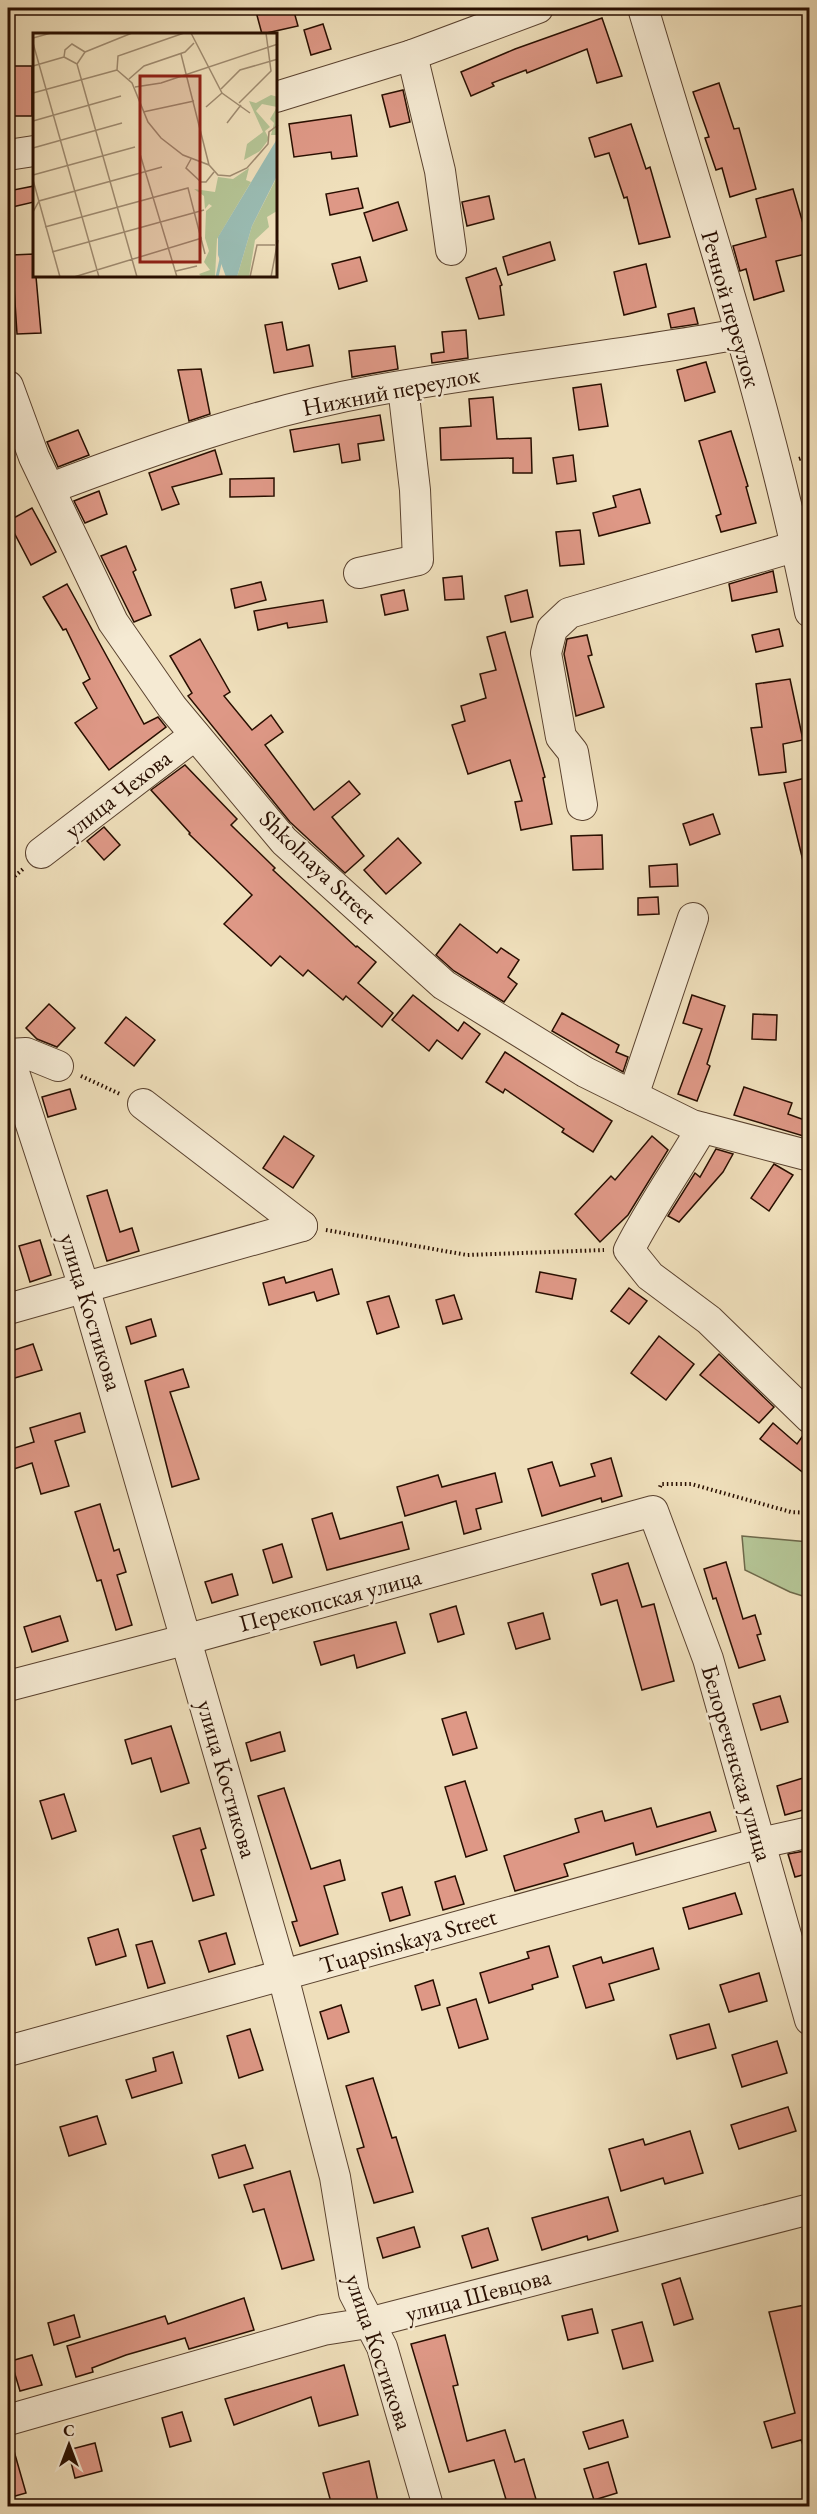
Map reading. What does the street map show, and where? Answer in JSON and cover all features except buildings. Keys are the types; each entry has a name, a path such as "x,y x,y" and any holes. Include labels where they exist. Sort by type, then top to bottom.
{"street":[{"path":"278,96 412,55 537,8"},
{"name":"Речной переулок","path":"643,8 740,334 796,546 810,612"},
{"path":"412,55 440,171 451,250"},
{"path":"8,155 33,151"},
{"name":"Нижний переулок","path":"51,488 177,443 319,403 547,362 632,354 740,334"},
{"name":"Shkolnaya Street","path":"8,386 15,431 51,488 114,622 171,707 284,841 444,985 585,1072 692,1125 810,1156"},
{"path":"359,573 418,560 415,489 402,387"},
{"path":"582,805 573,752 561,737 551,684 546,653 552,629 569,613 796,546"},
{"name":"улица Чехова","path":"41,853 195,735"},
{"path":"633,1096 693,918"},
{"path":"8,1054 26,1053 58,1066"},
{"name":"улица Костикова","path":"8,1054 84,1287 188,1640 283,1976 335,2176 354,2293 382,2347 428,2506"},
{"path":"143,1104 302,1226"},
{"path":"702,1128 679,1168 652,1206 629,1250 650,1276 709,1320 810,1418"},
{"path":"8,1309 302,1226"},
{"name":"Перекопская улица","path":"8,1686 188,1640 653,1511"},
{"name":"Белореченская улица","path":"653,1511 708,1659 810,2020"},
{"name":"Tuapsinskaya Street","path":"8,2051 760,1843 810,1832"},
{"name":"улица Шевцова","path":"8,2420 323,2330 368,2323 810,2209"}],"path":[{"path":"58,1066 143,1104"},
{"path":"302,1226 466,1255 629,1250"},
{"path":"653,1511 661,1484 691,1484 791,1512 810,1513"}],"green space":[{"path":"742,1536 809,1542 809,1598 790,1592 745,1570"}]}
